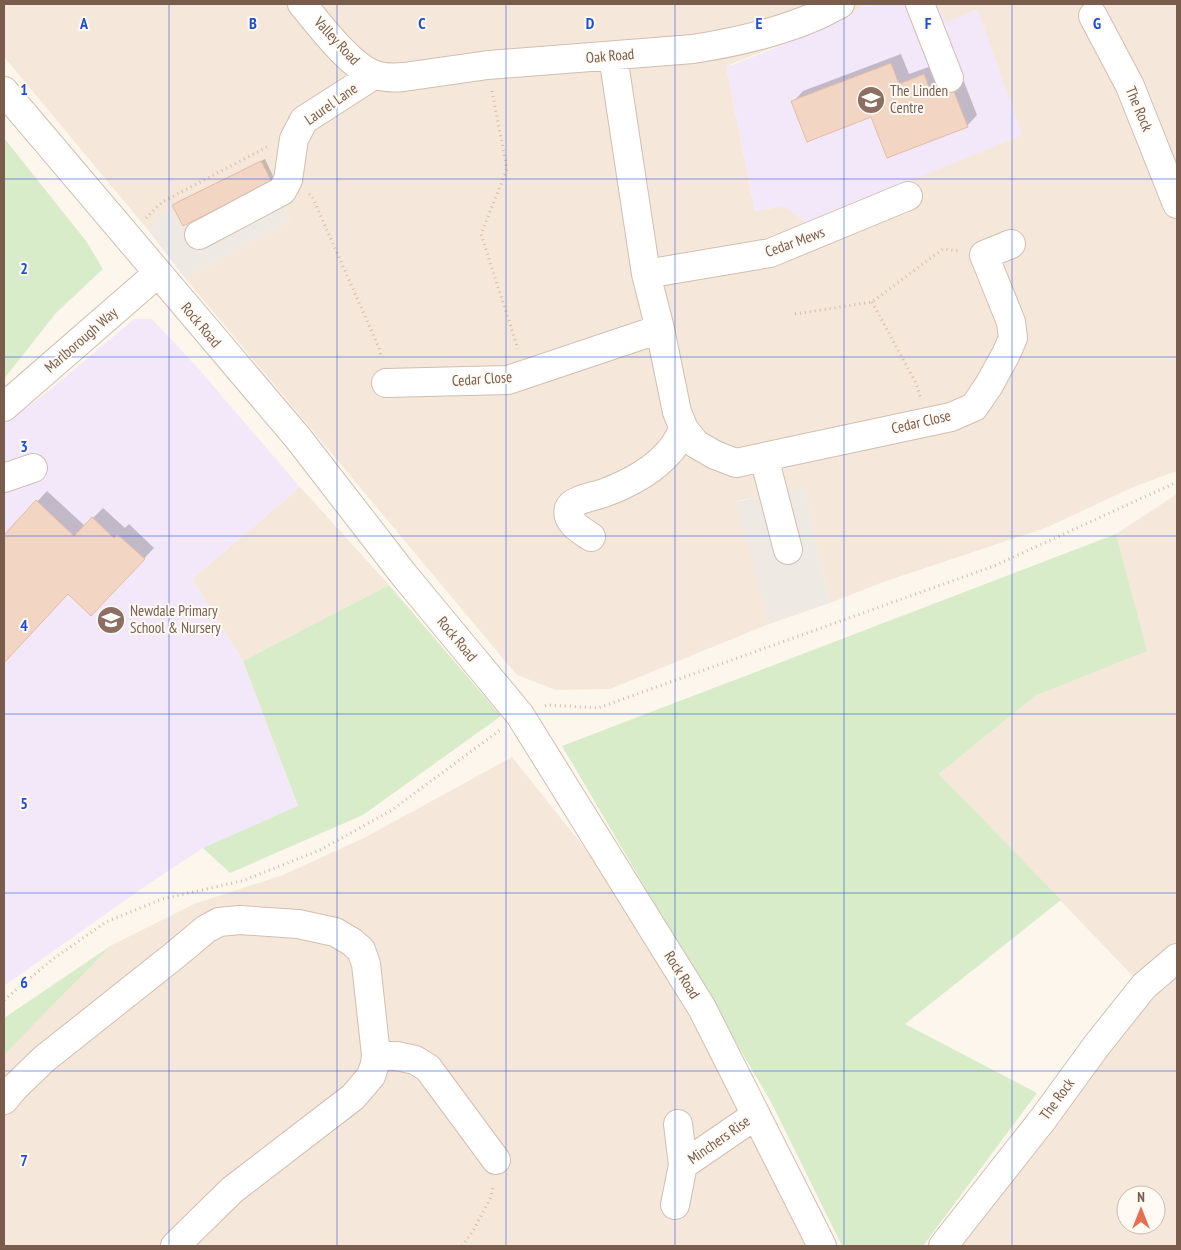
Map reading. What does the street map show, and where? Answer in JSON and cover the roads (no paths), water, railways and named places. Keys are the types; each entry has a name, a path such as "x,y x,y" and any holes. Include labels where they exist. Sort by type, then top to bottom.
{"street":[{"name":"Valley Road","path":"302,4 348,57 374,75"},
{"name":"Oak Road","path":"374,75 383,78 404,78 488,65 693,49 733,42 778,29 810,19 840,4"},
{"path":"920,4 949,78"},
{"name":"The Rock","path":"1089,8 1130,86 1177,204"},
{"name":"Cedar Close","path":"613,56 646,274 660,329 677,412 684,429 696,444 715,454 736,463 951,417 974,407 989,385 1013,338 1011,322 984,255 1011,244"},
{"name":"Laurel Lane","path":"199,235 283,187 294,139 304,120 374,75"},
{"name":"Rock Road","path":"4,91 298,438 404,575 520,715 702,1008 822,1246"},
{"name":"Cedar Mews","path":"646,274 770,253 908,196"},
{"name":"Marlborough Way","path":"4,407 158,273"},
{"name":"Cedar Close","path":"386,383 508,380 660,329"},
{"path":"591,537 574,526 569,509 572,505 578,501 605,493 643,475 671,451 684,429"},
{"path":"764,457 788,550"},
{"path":"4,478 33,468"},
{"path":"4,1100 44,1059 206,929 219,922 240,920 298,924 335,932 352,942 361,950 366,964 376,1055 371,1076 354,1097 232,1190 175,1246"},
{"name":"The Rock","path":"944,1246 1144,986 1177,958"},
{"path":"376,1055 397,1056 415,1060 428,1068 496,1160"},
{"name":"Minchers Rise","path":"683,1165 756,1115"},
{"name":"Minchers Rise","path":"675,1204 683,1165 678,1124"}],"place":[{"name":"The Linden Centre","path":"871,100"},
{"name":"Newdale Primary School & Nursery","path":"111,620"}]}
